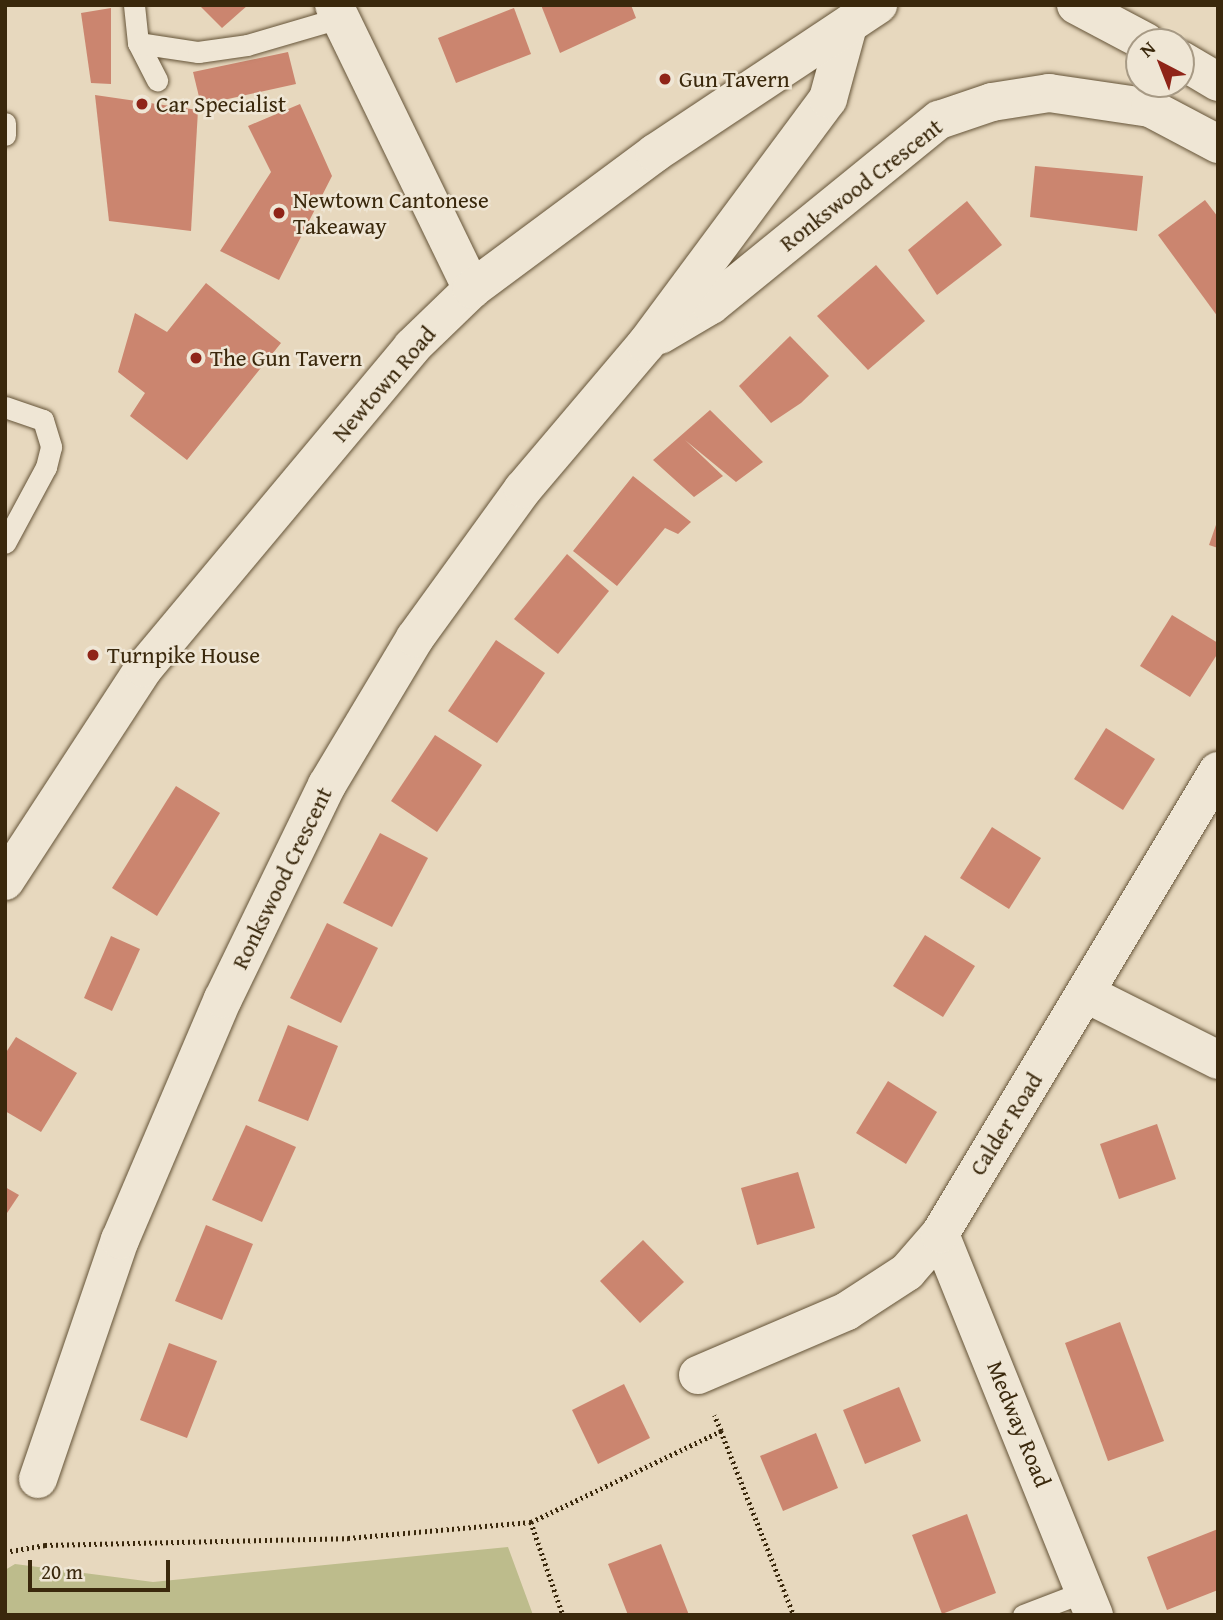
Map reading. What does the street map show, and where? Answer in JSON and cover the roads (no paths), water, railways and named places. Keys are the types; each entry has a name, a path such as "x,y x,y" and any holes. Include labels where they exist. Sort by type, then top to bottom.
{"street":[{"path":"1076,5 1125,31"},
{"path":"1133,5 1153,28"},
{"path":"338,11 472,289"},
{"name":"Newtown Road","path":"5,880 144,668 412,347 472,289 656,153 863,15"},
{"name":"Ronkswood Crescent","path":"38,1479 120,1240 223,999 327,785 415,638 523,489 646,344 828,99 863,15"},
{"path":"1195,67 1218,82"},
{"name":"Ronkswood Crescent","path":"646,344 711,305 939,120 979,106 1049,93 1150,108 1218,144"},
{"name":"Calder Road","path":"698,1375 847,1311 907,1272 940,1234 1087,994 1218,771"},
{"path":"1087,994 1218,1060"},
{"name":"Medway Road","path":"940,1234 1090,1603"}],"lane":[{"path":"134,5 138,43 158,80"},
{"path":"138,43 198,52 247,45 338,11"},
{"path":"5,123 5,135"},
{"path":"5,407 43,420 51,447 47,467 5,543"},
{"path":"1023,1615 1090,1603"}],"place":[{"name":"Gun Tavern","path":"665,79"},
{"name":"Car Specialist","path":"142,104"},
{"name":"Newtown Cantonese Takeaway","path":"279,213"},
{"name":"The Gun Tavern","path":"196,358"},
{"name":"Turnpike House","path":"93,655"}]}
